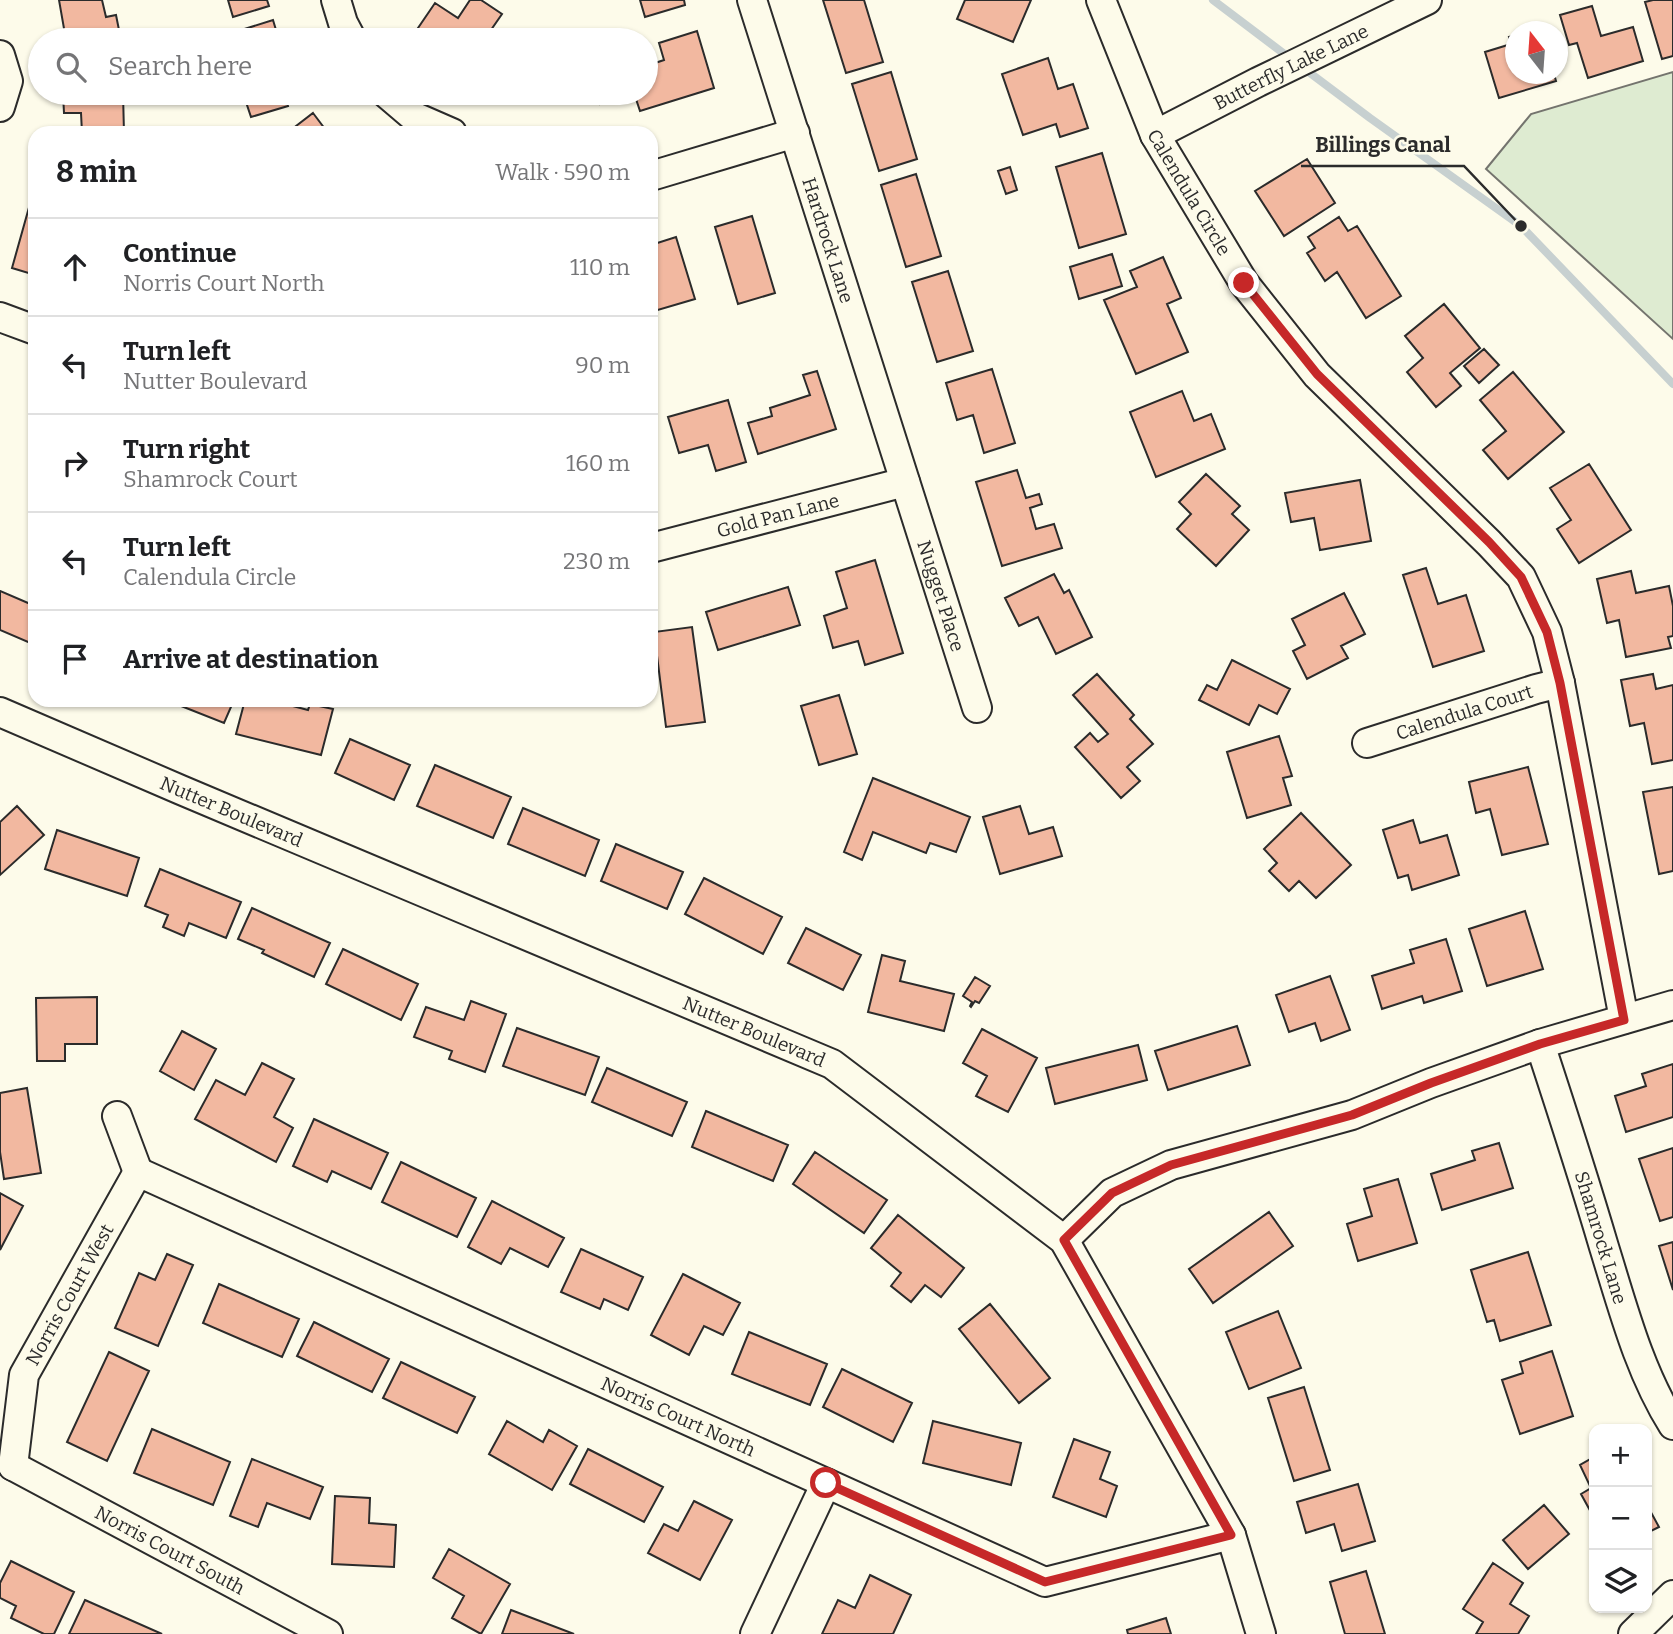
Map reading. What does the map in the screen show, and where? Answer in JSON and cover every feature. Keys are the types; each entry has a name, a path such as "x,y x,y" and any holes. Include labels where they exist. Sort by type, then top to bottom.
{"street":[{"path":"336,0 346,28"},
{"name":"Hardrock Lane","path":"752,0 905,482"},
{"name":"Calendula Circle","path":"1101,0 1155,135 1244,283 1317,374 1489,542 1521,577 1547,632 1560,683 1624,1020"},
{"name":"Butterfly Lake Lane","path":"1155,135 1427,0"},
{"path":"0,55 8,81 0,107"},
{"path":"400,105 413,116 436,126"},
{"path":"658,174 795,133"},
{"path":"0,317 28,327"},
{"name":"Gold Pan Lane","path":"658,546 905,482"},
{"name":"Nugget Place","path":"905,482 977,708"},
{"name":"Calendula Court","path":"1367,743 1560,683"},
{"name":"Nutter Boulevard","path":"0,712 832,1064 1064,1240 1231,1535 1261,1634"},
{"path":"1064,1240 1112,1193 1171,1165 1352,1115 1540,1044 1673,1005"},
{"name":"Shamrock Lane","path":"1540,1044 1640,1359 1673,1426"},
{"path":"117,1116 138,1172"},
{"name":"Norris Court West","path":"6,1468 23,1375 138,1172"},
{"name":"Norris Court North","path":"138,1172 1045,1582 1231,1535"},
{"name":"Norris Court South","path":"6,1468 328,1634"},
{"path":"755,1634 826,1483"},
{"path":"1633,1634 1673,1595"}],"green space":[{"path":"1673,72 1673,339 1486,169 1531,114"}],"building":[{"path":"59,0 102,0 106,17 116,15 119,28 64,28"},
{"path":"228,0 267,0 269,6 233,17"},
{"path":"470,0 481,0 502,14 492,28 418,28 435,3 458,18"},
{"path":"640,0 684,0 685,5 645,17"},
{"path":"823,0 864,0 883,62 846,73"},
{"path":"965,0 1031,0 1013,42 957,19"},
{"path":"1673,0 1673,56 1662,59 1645,2"},
{"path":"1592,6 1601,36 1633,27 1643,61 1588,78 1577,43 1569,45 1568,21 1562,21 1560,15"},
{"path":"273,20 275,28 248,28"},
{"path":"697,31 714,88 640,111 638,105 658,105 658,62 664,60 659,43"},
{"path":"1505,46 1505,84 1546,84 1499,98 1485,52"},
{"path":"1048,58 1058,89 1073,84 1088,128 1060,137 1056,124 1023,135 1002,74"},
{"path":"891,72 917,159 879,171 852,84"},
{"path":"64,105 123,105 124,126 82,126 81,113 64,113"},
{"path":"247,105 288,105 288,106 251,117"},
{"path":"313,113 323,126 296,126"},
{"path":"1102,153 1126,234 1079,248 1056,167"},
{"path":"1307,159 1335,203 1284,236 1255,191"},
{"path":"1010,167 1017,190 1006,194 998,171"},
{"path":"916,174 941,256 906,267 881,185"},
{"path":"28,211 28,273 12,268"},
{"path":"752,216 775,293 738,304 715,227"},
{"path":"1339,217 1348,231 1357,226 1401,296 1366,318 1337,272 1325,281 1307,253 1315,248 1308,237"},
{"path":"676,237 695,299 658,310 658,243"},
{"path":"1112,254 1122,286 1079,299 1070,267"},
{"path":"1163,257 1181,298 1167,304 1188,352 1136,374 1104,300 1137,287 1130,271"},
{"path":"948,271 973,351 937,362 912,282"},
{"path":"1444,304 1480,348 1450,373 1461,386 1436,407 1407,372 1423,358 1405,336"},
{"path":"1484,349 1499,365 1479,383 1464,366"},
{"path":"992,369 1015,443 984,453 973,415 957,420 946,383"},
{"path":"817,371 836,429 758,454 748,423 772,416 770,408 810,395 803,375"},
{"path":"1513,372 1564,432 1508,479 1483,450 1506,431 1480,400"},
{"path":"1182,391 1194,421 1211,414 1225,449 1156,477 1130,412"},
{"path":"728,400 746,462 716,471 708,445 679,453 668,417"},
{"path":"1589,464 1631,530 1579,563 1557,529 1571,520 1550,488"},
{"path":"1017,470 1026,498 1039,494 1042,504 1030,508 1036,529 1054,524 1062,548 1002,566 976,482"},
{"path":"1206,474 1240,506 1232,514 1249,530 1216,566 1177,529 1191,514 1179,502"},
{"path":"1360,480 1371,541 1320,550 1314,518 1291,522 1285,493"},
{"path":"875,560 903,653 865,665 858,641 833,648 824,616 847,608 836,572"},
{"path":"1426,568 1438,604 1466,595 1484,651 1433,667 1403,575"},
{"path":"1631,571 1636,593 1669,586 1673,606 1673,636 1668,637 1671,648 1626,657 1619,620 1607,623 1597,579"},
{"path":"1054,574 1064,593 1069,590 1092,637 1056,654 1038,617 1019,626 1005,598"},
{"path":"788,587 800,625 718,650 706,612"},
{"path":"0,591 28,603 28,642 0,630"},
{"path":"1344,593 1365,634 1341,646 1348,658 1307,679 1293,651 1305,645 1292,619"},
{"path":"692,627 705,722 666,727 658,664 658,631"},
{"path":"1232,660 1290,689 1277,714 1259,705 1249,725 1199,700 1207,685 1217,690"},
{"path":"1097,674 1134,715 1130,719 1153,744 1127,767 1140,781 1121,798 1075,747 1090,733 1098,742 1108,734 1073,695"},
{"path":"1653,674 1656,689 1673,685 1673,760 1652,764 1644,723 1630,726 1621,680"},
{"path":"839,695 857,754 819,765 801,706"},
{"path":"184,707 231,707 224,723"},
{"path":"243,707 333,709 321,755 236,734"},
{"path":"1279,736 1292,776 1283,778 1291,805 1247,818 1227,752"},
{"path":"350,739 410,765 394,800 335,773"},
{"path":"435,765 511,797 493,838 417,806"},
{"path":"1528,767 1548,844 1502,855 1490,809 1476,813 1469,782"},
{"path":"873,778 970,817 956,852 930,843 926,853 873,832 862,860 844,852"},
{"path":"1673,787 1673,871 1659,874 1643,792"},
{"path":"17,806 44,835 0,875 0,822"},
{"path":"1020,806 1029,834 1053,827 1062,856 1000,874 983,817"},
{"path":"523,808 599,840 585,876 508,844"},
{"path":"1301,813 1351,865 1316,898 1299,881 1289,891 1269,871 1277,863 1264,849"},
{"path":"1413,820 1420,843 1447,835 1459,875 1412,890 1408,875 1398,878 1383,830"},
{"path":"57,830 139,858 127,896 45,869"},
{"path":"616,844 683,872 667,909 601,881"},
{"path":"160,869 241,902 226,938 189,923 184,936 163,927 168,915 145,906"},
{"path":"704,878 782,917 763,954 685,914"},
{"path":"252,908 330,943 314,977 238,939"},
{"path":"1525,911 1543,969 1487,986 1469,929"},
{"path":"806,928 861,955 843,990 788,963"},
{"path":"1446,939 1462,991 1424,1003 1422,996 1382,1009 1372,976 1414,963 1410,950"},
{"path":"343,949 418,984 401,1020 326,984"},
{"path":"882,955 905,961 900,981 954,994 944,1031 868,1012"},
{"path":"1330,976 1350,1030 1321,1041 1315,1023 1289,1032 1276,995"},
{"path":"975,977 990,986 979,1003 975,1001 971,1007 972,1002 963,996"},
{"path":"97,997 97,1044 65,1044 65,1061 37,1061 36,998"},
{"path":"471,1001 506,1014 485,1072 449,1059 452,1051 414,1037 426,1007 464,1020"},
{"path":"1237,1026 1250,1065 1168,1090 1155,1051"},
{"path":"517,1028 599,1057 585,1095 503,1066"},
{"path":"982,1029 1037,1058 1008,1112 976,1096 987,1076 963,1063"},
{"path":"182,1031 216,1049 194,1090 160,1071"},
{"path":"1138,1045 1147,1080 1055,1104 1046,1068"},
{"path":"262,1063 294,1079 274,1117 293,1128 276,1162 195,1119 216,1080 245,1095"},
{"path":"1673,1064 1673,1117 1626,1132 1615,1096 1646,1086 1642,1074"},
{"path":"607,1068 687,1102 672,1136 592,1102"},
{"path":"27,1088 41,1173 4,1179 0,1152 0,1093"},
{"path":"706,1111 788,1145 773,1181 692,1147"},
{"path":"314,1119 388,1153 371,1189 332,1171 327,1182 293,1166"},
{"path":"1499,1143 1513,1188 1442,1210 1431,1174 1475,1160 1472,1151"},
{"path":"1673,1148 1673,1217 1660,1221 1639,1159"},
{"path":"815,1152 887,1200 864,1233 793,1184"},
{"path":"401,1162 476,1198 457,1237 382,1202"},
{"path":"1398,1179 1417,1243 1358,1261 1347,1224 1372,1216 1364,1189"},
{"path":"0,1193 23,1206 0,1250"},
{"path":"492,1201 564,1238 548,1267 510,1248 501,1264 468,1247"},
{"path":"1269,1212 1293,1246 1213,1303 1189,1269"},
{"path":"898,1215 964,1268 941,1297 925,1285 911,1302 891,1286 901,1273 871,1248"},
{"path":"1673,1242 1673,1290 1659,1246"},
{"path":"581,1249 643,1277 628,1310 604,1299 600,1309 561,1292"},
{"path":"1528,1252 1551,1325 1500,1341 1494,1320 1487,1322 1471,1270"},
{"path":"167,1254 193,1265 158,1346 115,1328 139,1273 155,1280"},
{"path":"683,1274 740,1303 723,1335 704,1326 689,1355 651,1335"},
{"path":"219,1284 299,1319 282,1357 203,1323"},
{"path":"990,1304 1050,1378 1019,1403 959,1329"},
{"path":"1278,1311 1301,1368 1249,1389 1226,1332"},
{"path":"314,1322 389,1359 372,1392 297,1356"},
{"path":"749,1332 827,1364 810,1405 732,1374"},
{"path":"1552,1351 1573,1416 1520,1434 1502,1380 1523,1373 1520,1362"},
{"path":"109,1352 149,1371 107,1461 67,1442"},
{"path":"401,1362 475,1397 457,1433 383,1398"},
{"path":"842,1369 912,1403 893,1442 823,1407"},
{"path":"1304,1387 1330,1470 1294,1481 1268,1398"},
{"path":"507,1421 543,1442 549,1430 577,1446 552,1490 489,1454"},
{"path":"933,1421 1021,1443 1011,1485 923,1463"},
{"path":"152,1429 230,1462 213,1505 134,1473"},
{"path":"1074,1439 1110,1452 1100,1479 1117,1486 1106,1517 1053,1497"},
{"path":"588,1449 663,1487 644,1522 570,1484"},
{"path":"252,1459 323,1487 310,1519 267,1503 258,1527 230,1516"},
{"path":"1589,1460 1589,1484 1580,1465"},
{"path":"1358,1484 1375,1541 1342,1551 1334,1524 1306,1533 1297,1502"},
{"path":"1589,1489 1589,1509 1581,1494"},
{"path":"335,1496 370,1498 369,1523 396,1525 394,1567 332,1564"},
{"path":"694,1501 732,1520 700,1580 648,1553 664,1524 678,1531"},
{"path":"1544,1505 1569,1534 1528,1569 1503,1540"},
{"path":"1652,1514 1659,1527 1652,1530"},
{"path":"449,1549 510,1584 481,1634 452,1618 464,1596 433,1578"},
{"path":"11,1561 74,1592 54,1634 44,1634 11,1618 16,1606 0,1598 0,1583"},
{"path":"1493,1563 1523,1583 1510,1604 1529,1616 1518,1634 1476,1634 1483,1622 1463,1609"},
{"path":"1366,1571 1385,1634 1345,1634 1330,1582"},
{"path":"870,1575 911,1595 893,1634 822,1634 838,1600 855,1608"},
{"path":"85,1600 162,1634 69,1634"},
{"path":"511,1610 574,1634 502,1634"},
{"path":"1166,1618 1171,1634 1128,1634 1127,1630"}],"waterway":[{"path":"1213,0 1291,59"},
{"path":"1302,67 1521,226 1673,384"}],"place":[{"name":"Billings Canal","path":"1521,226"}],"route":[{"path":"826,1483 1045,1582 1231,1535 1064,1240 1112,1193 1171,1165 1352,1115 1540,1044 1624,1020 1560,683 1547,632 1521,577 1489,542 1317,374 1244,283"}]}
